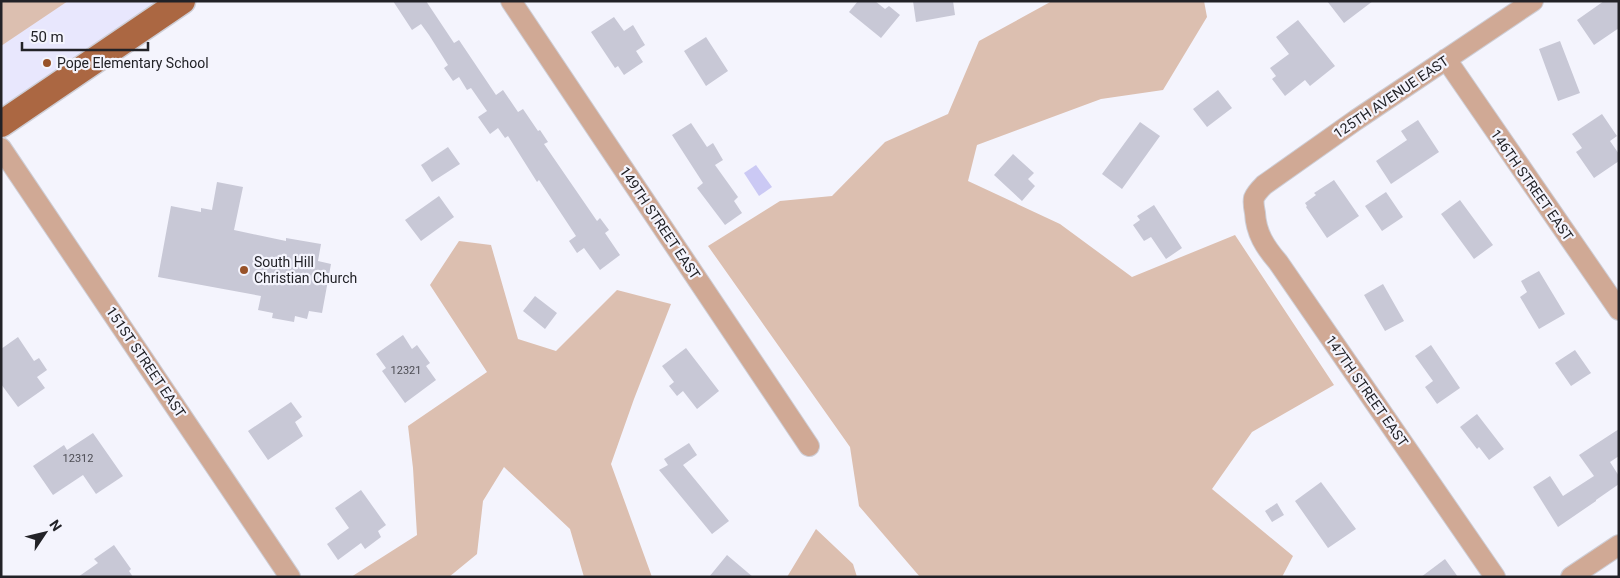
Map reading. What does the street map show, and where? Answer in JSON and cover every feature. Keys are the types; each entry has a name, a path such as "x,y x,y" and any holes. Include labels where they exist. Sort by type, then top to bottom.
{"main road":[{"path":"1,124 182,1"}],"street":[{"name":"149TH STREET EAST","path":"511,1 809,446"},
{"name":"125TH AVENUE EAST","path":"1253,199 1264,185 1356,120 1533,1"},
{"name":"146TH STREET EAST","path":"1446,59 1619,310"},
{"name":"151ST STREET EAST","path":"1,148 290,577"},
{"name":"147TH STREET EAST","path":"1253,199 1256,225 1260,237 1495,577"},
{"path":"1571,577 1619,545"}],"shaded area":[{"name":"Pope Elementary School","path":"1,1 182,1 1,124"},
{"path":"1,1 68,1 1,46"},
{"path":"1052,1 1204,1 1207,17 1163,90 1101,99 977,145 968,181 1060,224 1132,277 1235,235 1334,385 1252,432 1212,489 1293,556 1282,577 920,577 859,506 850,447 708,246 780,201 832,196 885,142 948,114 979,41"},
{"path":"459,241 491,245 518,339 556,351 617,290 671,304 611,464 652,577 584,577 570,529 504,467 483,501 477,554 449,577 351,577 417,535 413,468 408,426 487,372 430,285"},
{"path":"816,529 853,564 857,577 787,577"}],"water":[{"path":"756,165 772,187 759,196 744,173"}],"building":[{"path":"393,1 426,1 454,43 459,40 496,95 503,90 518,112 523,109 548,142 544,144 597,221 600,218 609,230 605,233 620,255 600,270 584,248 577,253 569,241 576,236 539,180 537,182 508,136 505,138 498,128 490,134 478,117 487,111 471,88 467,90 459,77 453,81 444,68 448,65 421,24 412,30"},
{"path":"858,1 875,1 885,9 889,6 900,15 881,38 849,12"},
{"path":"913,1 953,1 955,15 916,22"},
{"path":"1327,1 1373,1 1344,23"},
{"path":"1604,1 1619,1 1619,28 1594,45 1577,20"},
{"path":"614,17 624,31 633,25 645,45 636,51 643,62 624,75 618,66 615,68 591,32"},
{"path":"1298,20 1335,66 1310,86 1305,80 1285,96 1272,79 1276,76 1270,68 1289,54 1276,37"},
{"path":"706,37 728,71 706,86 684,51"},
{"path":"1560,41 1580,93 1558,101 1539,49"},
{"path":"1218,90 1232,108 1207,127 1193,109"},
{"path":"1602,114 1617,136 1610,141 1619,154 1619,161 1594,178 1576,152 1582,148 1572,134"},
{"path":"1418,120 1439,152 1391,184 1376,161 1407,140 1401,131"},
{"path":"1140,122 1160,136 1122,189 1102,174"},
{"path":"691,123 707,147 713,143 723,160 715,165 738,197 734,201 742,213 725,225 697,188 703,183 672,135"},
{"path":"448,147 460,164 432,182 421,165"},
{"path":"1013,154 1034,173 1028,179 1035,186 1022,201 994,175"},
{"path":"1334,180 1359,216 1327,238 1305,203 1316,195 1314,193"},
{"name":"South Hill Christian Church","path":"217,182 243,187 234,230 286,241 286,238 321,244 318,261 331,264 322,313 309,311 307,319 295,316 294,322 272,318 273,313 258,310 261,296 158,277 171,206 201,212 201,208 212,210"},
{"path":"1386,192 1403,217 1382,231 1365,206"},
{"path":"439,196 454,217 421,241 405,220"},
{"path":"1460,200 1493,245 1474,259 1441,214"},
{"path":"1154,205 1182,248 1166,259 1151,237 1144,241 1133,225 1140,220 1137,216"},
{"path":"1539,271 1565,314 1539,329 1520,297 1527,292 1521,281"},
{"path":"1383,284 1404,321 1385,331 1364,295"},
{"path":"535,296 557,313 545,329 523,311"},
{"path":"403,335 412,349 417,345 430,363 426,366 436,380 405,403 382,371 386,368 376,354"},
{"path":"18,337 34,361 39,358 47,370 37,377 45,388 18,407 1,384 1,349"},
{"path":"1431,345 1460,388 1437,404 1425,387 1433,381 1415,356"},
{"path":"686,348 719,391 697,409 683,391 677,396 669,386 674,382 662,366"},
{"path":"1575,350 1591,373 1571,386 1555,363"},
{"path":"291,402 302,417 295,422 303,436 268,460 248,431"},
{"path":"1477,414 1504,449 1489,460 1479,447 1477,449 1460,427"},
{"path":"1619,429 1619,456 1610,462 1619,476 1619,484 1558,527 1533,487 1550,476 1563,496 1594,476 1579,455"},
{"path":"93,433 123,476 96,494 83,475 53,495 33,466 64,445 67,450"},
{"path":"689,443 697,455 683,465 729,521 712,534 659,470 668,465 664,459"},
{"path":"1321,482 1356,529 1328,548 1295,501"},
{"path":"361,490 386,525 378,531 381,537 365,549 361,543 338,560 327,544 349,528 335,508"},
{"path":"1277,503 1284,515 1272,522 1265,511"},
{"path":"114,545 131,569 129,571 133,577 78,577 98,563 94,559"},
{"path":"727,555 753,577 709,577"},
{"path":"1445,559 1458,577 1421,577"}],"place":[{"name":"Pope Elementary School","path":"47,63"},
{"name":"South Hill Christian Church","path":"244,270"}]}
